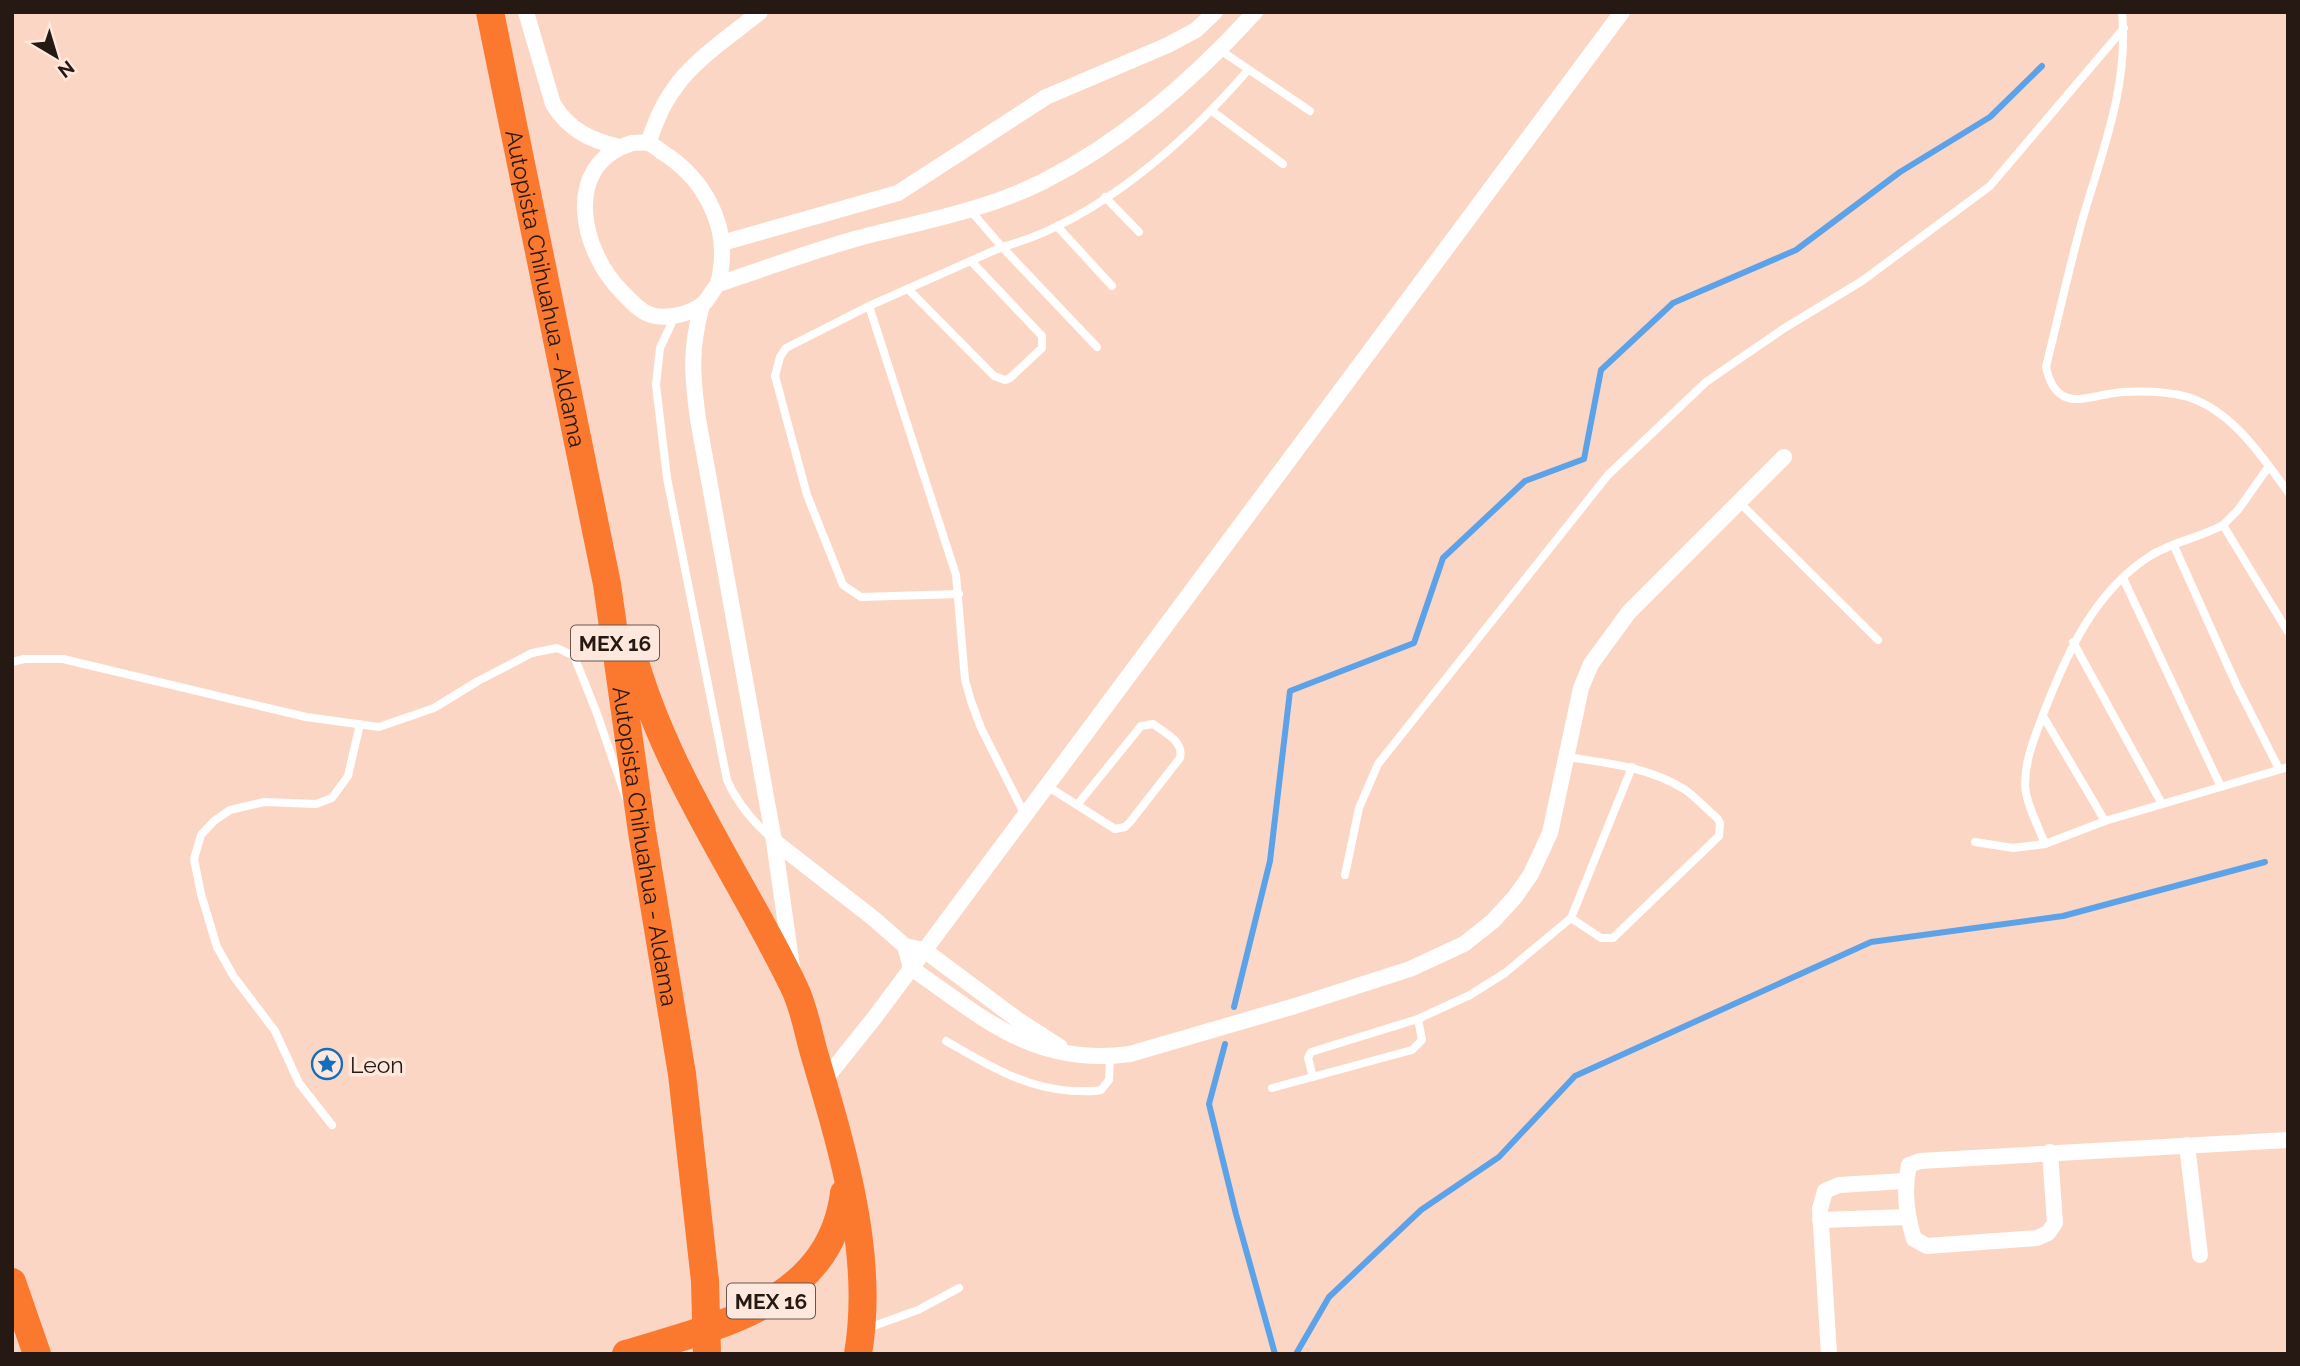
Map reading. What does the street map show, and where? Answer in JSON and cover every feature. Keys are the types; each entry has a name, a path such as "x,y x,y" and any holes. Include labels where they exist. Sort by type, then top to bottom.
{"highway":[{"name":"Autopista Chihuahua - Aldama","path":"490,12 607,584 642,832 682,1074 705,1281 707,1354"},
{"path":"594,522 615,583 638,676 678,775 796,990 847,1176 864,1301 860,1342"},
{"name":"MEX 16","path":"626,1354 756,1310 784,1294 810,1272 827,1249 841,1217 847,1176"},
{"path":"15,1290 37,1354"},
{"path":"15,1290 52,1354"}],"street":[{"path":"526,12 553,104 560,116 583,135 619,147"},
{"path":"648,143 656,121 675,86 760,12"},
{"path":"722,243 898,193 1046,97 1168,45 1196,30 1216,12"},
{"path":"718,284 781,261 970,209 1042,182 1094,152 1150,113 1220,50 1255,12"},
{"path":"823,1082 911,968 1622,12"},
{"path":"702,305 675,316 650,315 632,303 612,282 597,260 585,219 586,190 600,163 619,147 632,143 648,143 675,160 702,189 715,214 722,243 718,284 702,305 694,338 692,355 695,394 774,841 796,990"},
{"path":"905,946 911,968 1021,1041 1070,1055 1110,1057 1130,1054 1308,1002 1410,969 1464,944 1493,920 1515,897 1531,874 1550,833 1581,688 1591,664 1608,638 1629,612 1784,457"},
{"path":"774,841 905,946 924,950 1070,1055"},
{"path":"2050,1152 2055,1223 2048,1233 2037,1238 1927,1246 1914,1239 1907,1217 1905,1181 1909,1165 1920,1161 2050,1152 2288,1140"},
{"path":"2187,1146 2200,1255"},
{"path":"1829,1354 1820,1220 1825,1191 1839,1185 1905,1181"},
{"path":"1820,1220 1907,1217"}],"lane":[{"path":"2122,12 2122,73 2115,114 2062,298 2046,366 2048,378 2053,387 2064,396 2079,401 2121,392 2187,397 2211,408 2232,424 2288,492"},
{"path":"1345,875 1359,808 1378,764 1608,475 1706,382 1783,329 1862,281 1990,186 2124,28"},
{"path":"1220,50 1310,111"},
{"path":"959,594 861,597 843,585 807,495 775,376 786,348 869,306 1057,226 1105,197 1182,140 1248,70"},
{"path":"1212,111 1283,164"},
{"path":"1105,197 1139,232"},
{"path":"970,209 1097,347"},
{"path":"1057,226 1112,286"},
{"path":"908,289 994,376 1004,380 1010,378 1042,348 1042,336 971,261"},
{"path":"869,306 956,575 965,680 981,728 1025,815"},
{"path":"675,316 660,348 656,385 667,478 727,780 734,797 774,841"},
{"path":"2045,844 2025,789 2025,780 2031,747 2073,642 2102,600 2123,578 2148,557 2164,548 2223,525 2238,510 2269,466"},
{"path":"1739,502 1878,640"},
{"path":"2223,525 2288,632"},
{"path":"1975,842 2013,848 2045,844 2105,821 2283,768 2236,684 2174,546"},
{"path":"2123,578 2220,785"},
{"path":"2073,642 2162,804"},
{"path":"12,662 24,659 63,659 306,717 379,727 422,713 532,653 557,648 574,656 596,710 621,788 642,832"},
{"path":"2043,716 2105,821"},
{"path":"332,1125 299,1083 275,1031 234,977 217,947 194,859 201,835 214,821 230,810 264,802 316,804 332,798 348,776 360,724"},
{"path":"1046,785 1115,829 1125,827 1180,758 1181,747 1153,724 1141,726 1077,804"},
{"path":"1567,757 1632,767 1668,781 1686,790 1720,823 1720,836 1612,938 1601,938 1571,918"},
{"path":"1313,1077 1308,1058 1311,1052 1418,1019 1470,995 1505,972 1571,918 1632,767"},
{"path":"1272,1088 1412,1051 1422,1040 1418,1019"},
{"path":"946,1041 1030,1084 1056,1090 1101,1090 1109,1080 1110,1057"},
{"path":"860,1342 959,1288"}],"waterway":[{"path":"1234,1007 1270,861 1290,691 1414,643 1443,558 1525,481 1584,459 1601,370 1673,303 1796,250 1900,172 1990,117 2042,66"},
{"path":"1296,1354 1329,1297 1421,1210 1499,1157 1575,1076 1871,942 2063,916 2265,862"},
{"path":"1225,1044 1209,1104 1275,1354"}],"place":[{"name":"Leon","path":"327,1064"}]}
